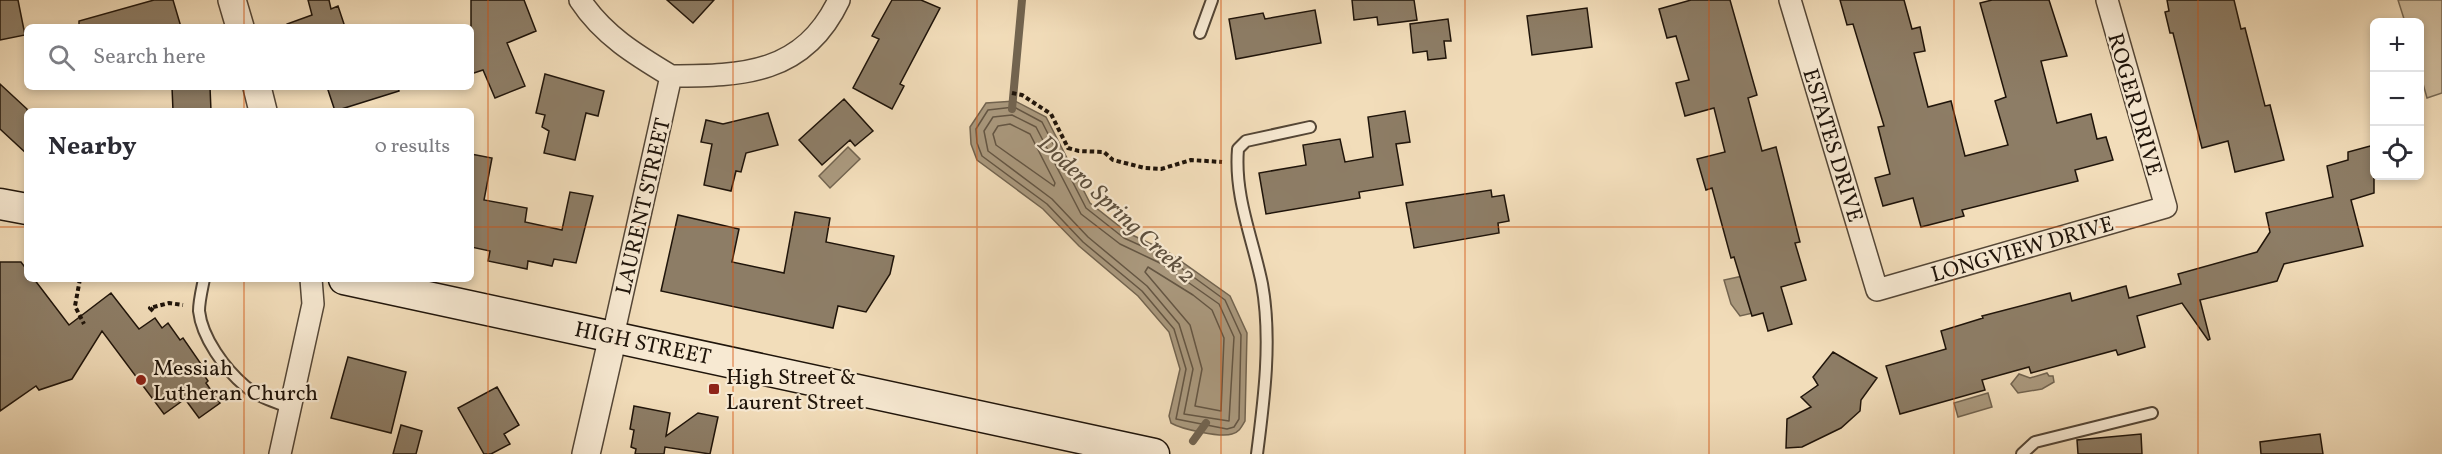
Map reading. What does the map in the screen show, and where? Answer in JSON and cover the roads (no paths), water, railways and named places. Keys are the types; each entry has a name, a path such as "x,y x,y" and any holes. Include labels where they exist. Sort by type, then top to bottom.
{"main road":[{"path":"0,204 24,209"},
{"name":"HIGH STREET","path":"358,282 1154,454"}],"street":[{"path":"232,0 239,24"},
{"path":"580,0 588,13 621,46 671,76 729,76 770,68 803,46 831,18 839,0"},
{"name":"ESTATES DRIVE","path":"1790,0 1877,290"},
{"name":"ROGER DRIVE","path":"2107,0 2166,207"},
{"name":"LAURENT STREET","path":"586,454 671,76"},
{"path":"258,90 262,108"},
{"name":"LONGVIEW DRIVE","path":"1877,290 2166,207"},
{"path":"280,454 313,304 311,282"}],"lane":[{"path":"1200,33 1212,0"},
{"path":"1257,454 1263,406 1266,323 1262,285 1240,202 1236,168 1238,150 1246,141 1310,127"},
{"path":"204,282 199,310 202,325 213,348 244,385 265,399 291,408"},
{"path":"2022,454 2035,442 2152,413"}],"water":[{"path":"1015,101 1046,117 1090,203 1128,233 1168,252 1230,296 1247,333 1245,421 1236,432 1227,435 1211,434 1171,423 1169,416 1180,369 1169,332 1138,296 1079,246 1043,209 977,160 971,144 970,127 986,103"},
{"path":"848,147 860,159 830,188 819,176"},
{"path":"1743,276 1753,313 1740,316 1731,304 1724,280"},
{"path":"2047,373 2053,376 2054,382 2042,389 2018,393 2011,384 2019,374 2030,378"},
{"path":"1988,393 1992,407 1958,417 1954,403"}],"waterway":[{"name":"Dodero Spring Creek 2","path":"1012,109 1022,0"},
{"name":"Dodero Spring Creek 2","path":"1193,441 1206,423"}],"place":[{"name":"Messiah Lutheran Church","path":"141,380"},
{"name":"High Street & Laurent Street","path":"714,389"}]}
